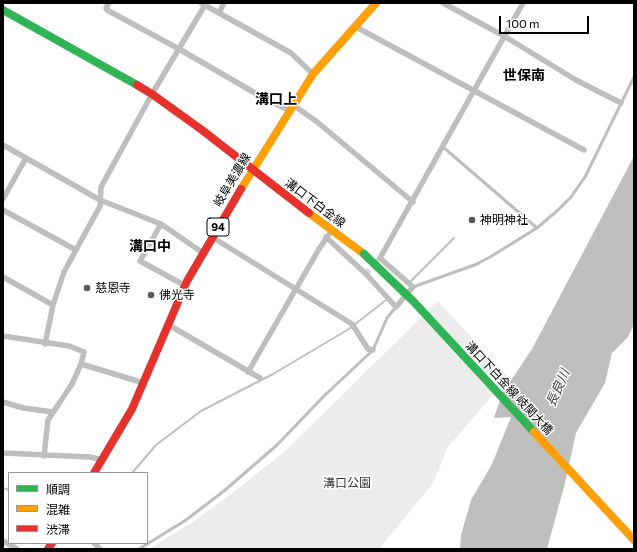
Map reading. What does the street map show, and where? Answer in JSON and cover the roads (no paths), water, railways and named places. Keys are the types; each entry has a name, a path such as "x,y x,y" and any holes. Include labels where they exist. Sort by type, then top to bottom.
{"main road":[{"name":"岐阜美濃線","path":"95,472 132,409 184,285 252,170 313,74 376,3"},
{"name":"溝口下白金線","path":"3,10 152,94 202,130 252,170 364,254"},
{"name":"溝口下白金線 岐関大橋","path":"364,254 414,302 634,540"}],"street":[{"path":"109,3 106,8 107,10 179,49 262,97 292,108 316,120 413,202"},
{"path":"219,13 224,3"},
{"path":"443,3 504,36 576,80 621,103"},
{"path":"326,237 366,274 396,307 413,287 380,258 413,202 523,3"},
{"path":"45,344 53,305 64,272 100,206 101,186 203,4 291,53 313,74"},
{"path":"356,26 584,150"},
{"path":"3,145 100,200 161,224 203,253"},
{"path":"3,199 26,158"},
{"path":"3,210 76,250"},
{"path":"161,224 140,261 184,285"},
{"path":"248,372 326,237 332,230"},
{"path":"212,237 258,267 297,289 353,326 368,349 373,350"},
{"path":"3,277 53,305"},
{"path":"167,324 260,378"},
{"path":"4,338 69,346 84,352 81,364 72,384 53,412 46,427 44,456"},
{"path":"81,364 144,383"},
{"path":"3,402 23,408 53,412"},
{"path":"3,453 90,457 102,460"},
{"path":"8,544 17,549"}],"lane":[{"path":"413,287 476,264 538,228 571,197 585,177 634,77"},
{"path":"443,146 538,228"},
{"path":"148,543 186,520 224,491 277,445 323,397 373,350 387,318 396,307"}],"water":[{"name":"長良川","path":"634,156 634,324 628,337 612,353 605,383 576,433 565,483 547,549 460,549 461,535 471,500 492,464 511,417 494,418 502,394 532,349"}],"waterway":[{"path":"410,282 454,238"},
{"path":"133,472 156,445 201,411 273,374 349,329 386,300"},
{"path":"3,488 8,490"}],"tunnel":[{"path":"366,274 380,258"}],"place":[{"name":"神明神社","path":"472,220"},
{"name":"慈恩寺","path":"87,288"},
{"name":"佛光寺","path":"151,295"}],"district":[{"name":"世保南","path":"524,75"},
{"name":"溝口上","path":"276,99"},
{"name":"溝口中","path":"150,246"}],"park label":[{"name":"溝口公園","path":"347,483"}]}
